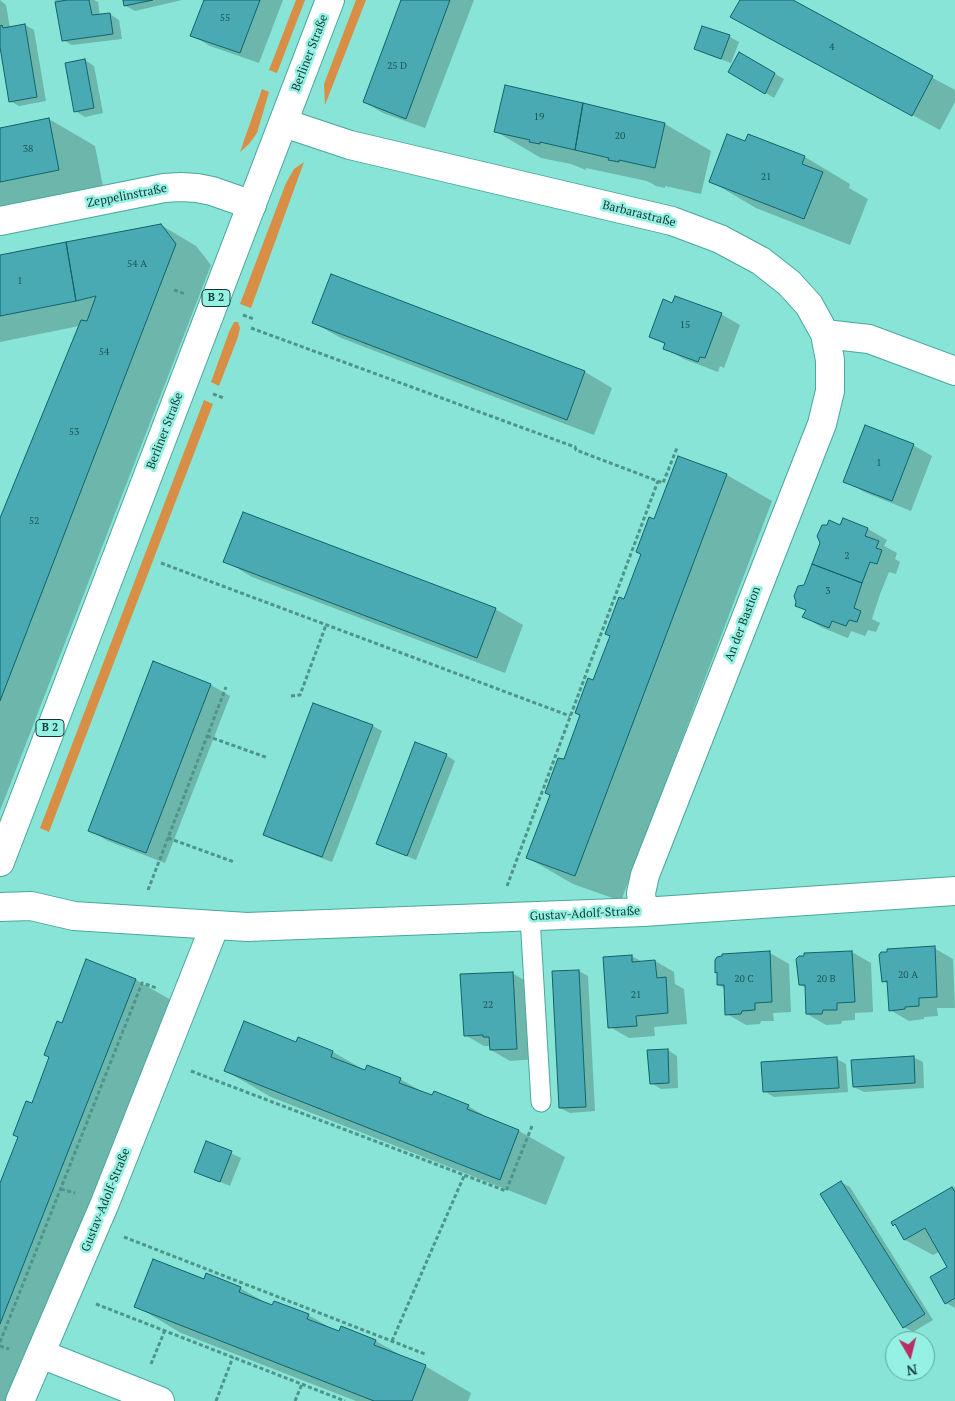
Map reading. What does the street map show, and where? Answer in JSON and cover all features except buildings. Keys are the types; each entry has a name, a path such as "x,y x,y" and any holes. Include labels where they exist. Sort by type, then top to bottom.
{"street":[{"name":"Berliner Straße","path":"0,862 330,0"},
{"name":"Barbarastraße","path":"284,123 350,145 672,221 720,239 761,261 789,283 809,305 824,334"},
{"name":"Zeppelinstraße","path":"0,221 181,186 212,191 252,205"},
{"path":"824,334 869,339 955,372"},
{"name":"An der Bastion","path":"643,912 641,893 645,875 822,424 830,391 830,360 824,334"},
{"name":"Gustav-Adolf-Straße","path":"0,907 31,906 74,916 136,921 266,926 643,912 955,891"},
{"name":"Gustav-Adolf-Straße","path":"41,1354 68,1293 215,925"},
{"path":"20,1401 41,1354 149,1397"}],"lane":[{"path":"530,917 541,1102"}],"path":[{"path":"251,328 575,447 576,450 663,483 677,448"},
{"path":"501,918 505,891 658,481"},
{"path":"162,563 570,716"},
{"path":"291,696 300,695 326,625"},
{"path":"136,921 226,687"},
{"path":"207,736 268,758"},
{"path":"168,838 234,862"},
{"path":"0,1342 142,983"},
{"path":"162,1060 506,1191 541,1102"},
{"path":"392,1341 464,1176"},
{"path":"95,1226 425,1354"},
{"path":"68,1293 345,1401"},
{"path":"149,1397 165,1330"},
{"path":"216,1401 233,1357"},
{"path":"295,1401 302,1384"}],"shaded area":[{"path":"296,0 305,0 277,73 269,70"},
{"path":"356,0 366,0 325,105 324,84"},
{"path":"262,89 269,92 257,133 240,152"},
{"path":"304,162 251,308 240,304 286,183 294,169"},
{"path":"234,322 238,322 240,328 238,337 219,386 211,382"},
{"path":"204,400 213,404 49,832 40,828"}]}
